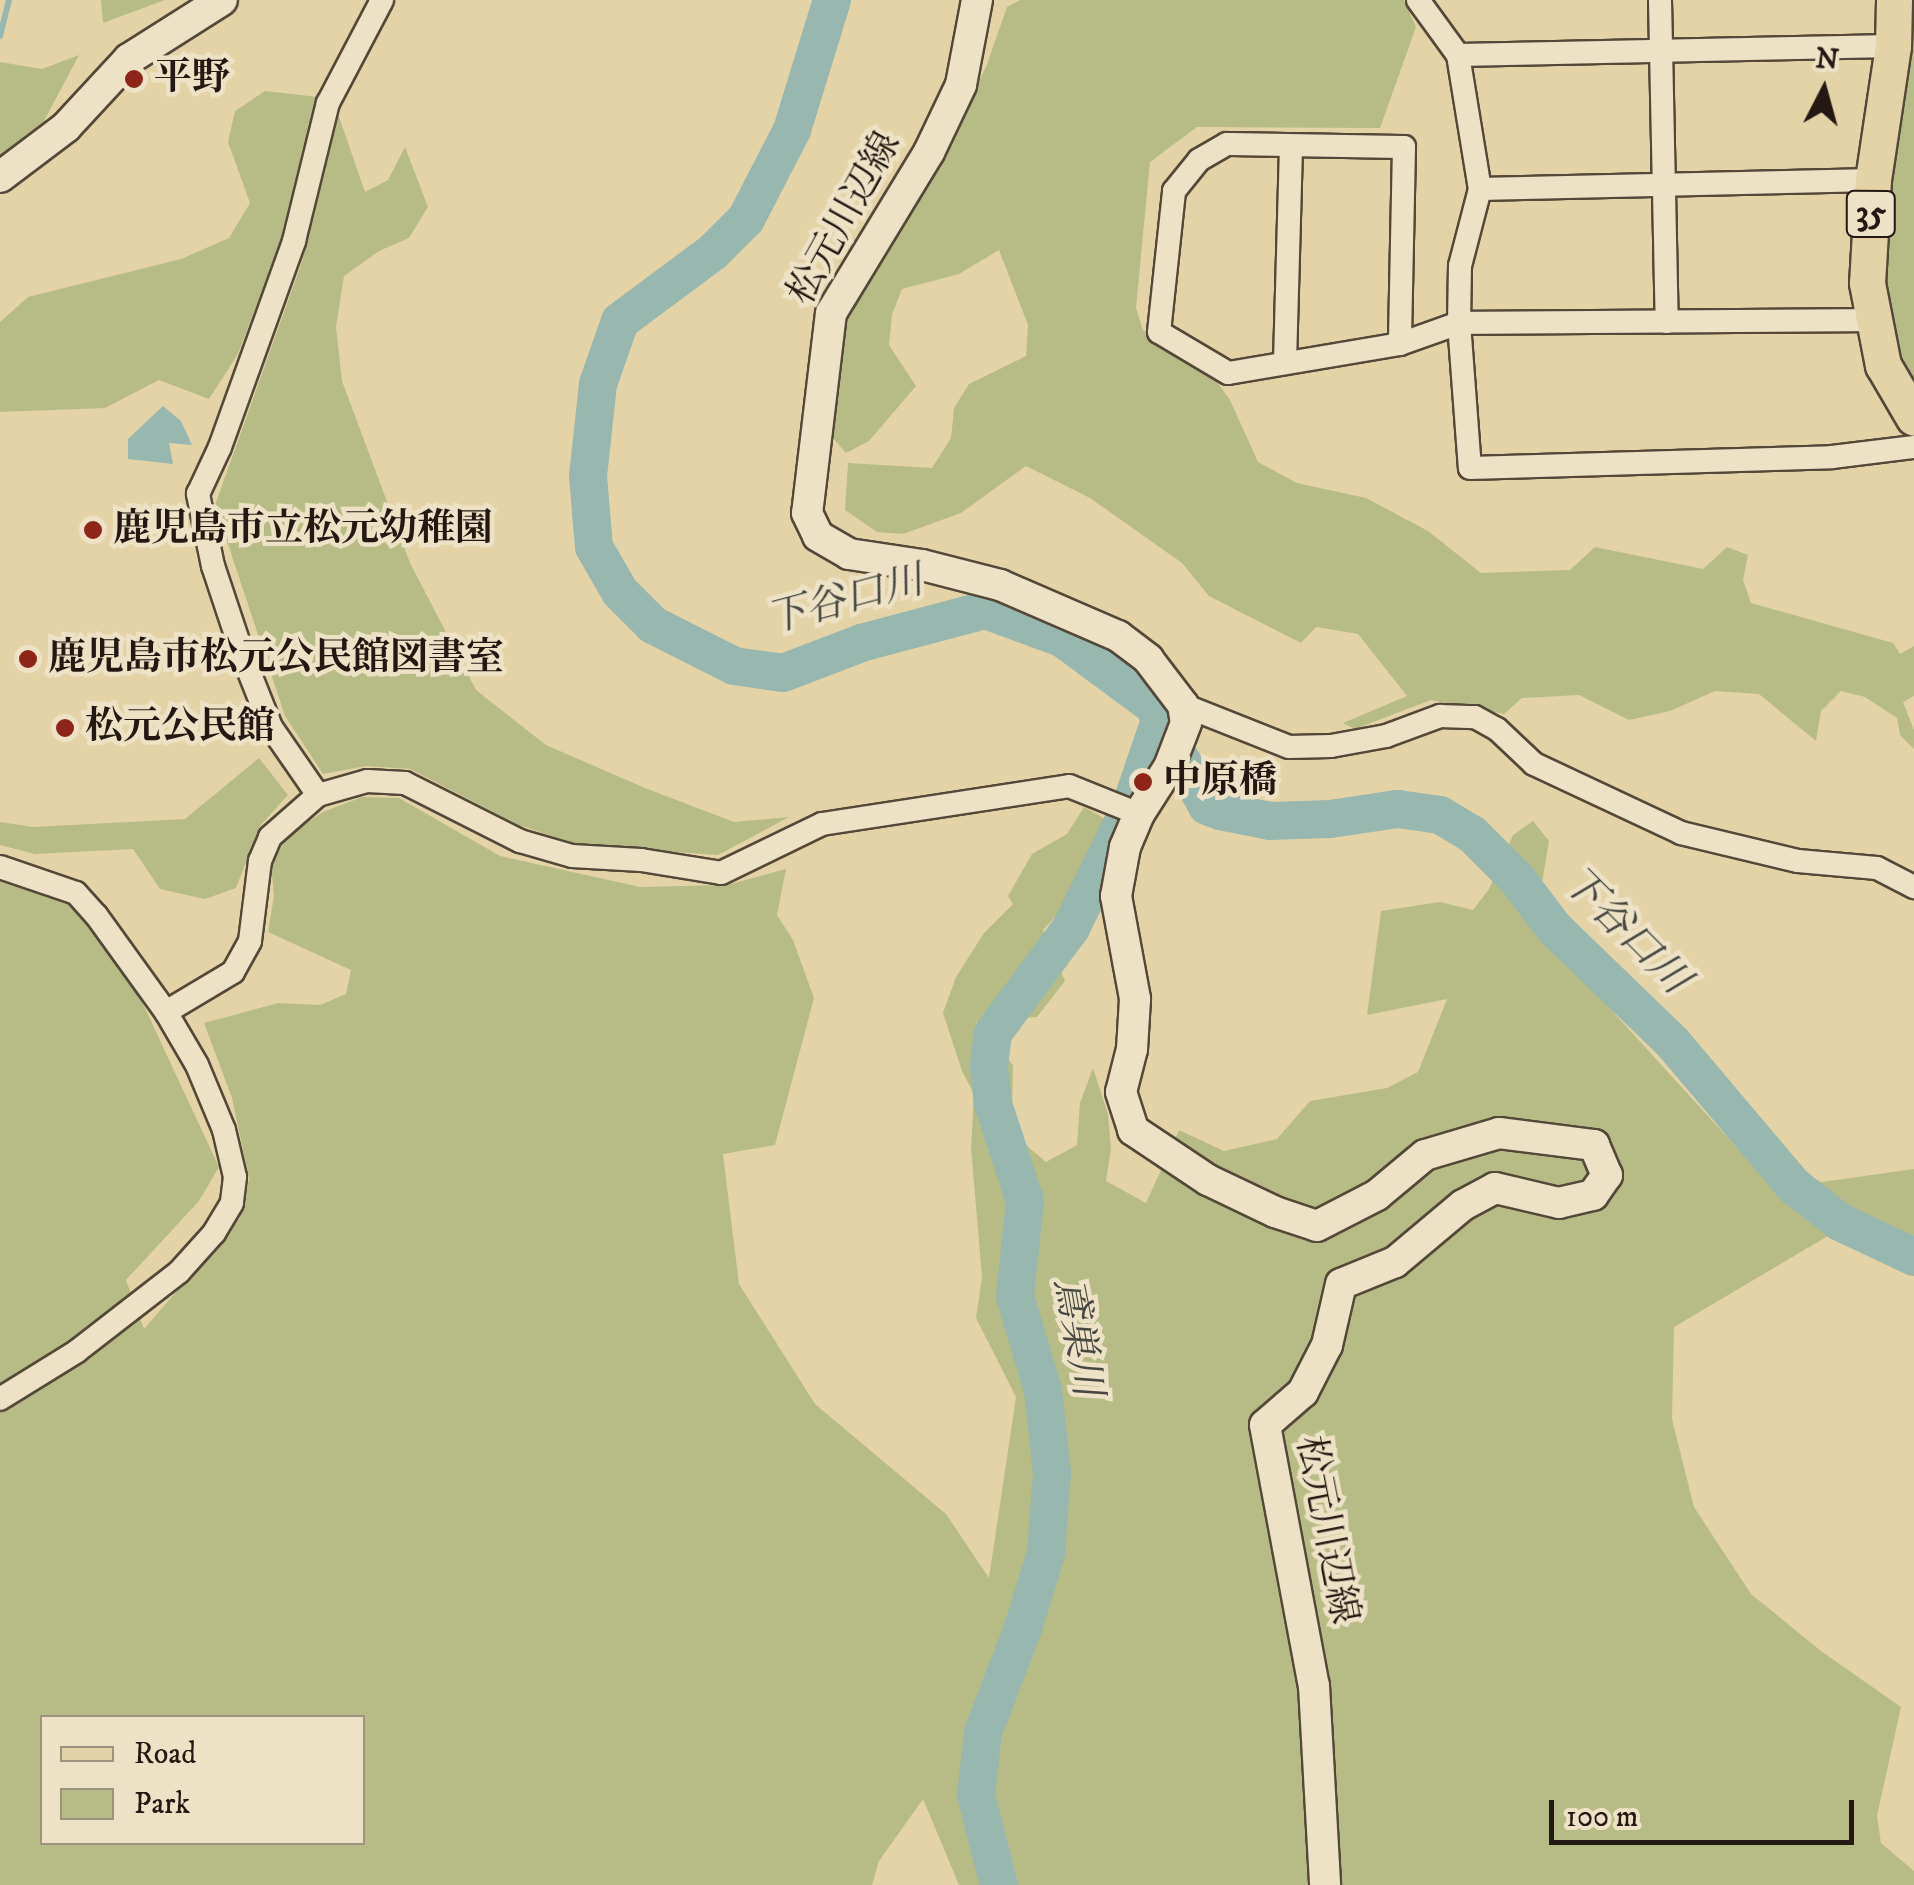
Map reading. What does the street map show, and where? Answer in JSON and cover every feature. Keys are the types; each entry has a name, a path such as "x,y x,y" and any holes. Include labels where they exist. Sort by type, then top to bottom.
{"main road":[{"path":"0,178 66,127 129,60 222,0"},
{"name":"松元川辺線","path":"977,0 961,85 929,152 831,313 808,486 812,528 848,554 922,565 1000,585 1118,636 1148,659 1185,714 1169,767 1138,814 1126,847 1116,896 1135,998 1132,1049 1121,1092 1133,1130 1208,1180 1275,1212 1317,1226 1377,1194 1425,1155 1498,1134 1594,1145 1607,1175 1592,1196 1559,1203 1495,1188 1463,1205 1395,1262 1341,1284 1326,1345 1303,1392 1265,1426 1314,1686 1325,1885"},
{"name":"35","path":"1894,0 1893,46 1874,180 1867,283 1871,320 1884,365 1914,418"}],"street":[{"path":"318,795 271,727 213,566 198,494 220,448 294,241 328,104 382,0"},
{"path":"1418,0 1458,55 1480,189 1460,266 1459,323 1470,468 1832,457 1914,447"},
{"path":"1660,0 1667,322"},
{"path":"1458,55 1893,46"},
{"path":"1400,344 1404,148 1227,144 1199,160 1174,191 1159,332 1228,373 1400,344 1459,323 1871,320"},
{"path":"1285,362 1291,146"},
{"path":"1480,189 1874,180"},
{"path":"1185,714 1289,747 1331,746 1386,736 1440,716 1475,717 1497,729 1534,764 1681,833 1798,861 1876,868 1914,887"},
{"path":"166,1012 233,972 250,941 260,862 270,837 318,795 388,780 405,783 520,842 572,856 640,860 721,874 822,824 1069,786 1138,814"},
{"path":"0,866 76,893 166,1012 197,1066 234,1160 232,1202 214,1233 179,1272 76,1352 0,1400"}],"green space":[{"path":"101,0 165,0 103,23"},
{"path":"1020,0 1404,0 1416,27 1380,128 1197,127 1150,162 1136,308 1143,330 1198,356 1230,400 1258,462 1297,483 1366,498 1428,531 1481,573 1570,570 1595,547 1703,569 1727,547 1748,555 1743,580 1751,603 1893,643 1900,654 1914,646 1914,696 1903,702 1914,730 1914,749 1900,735 1897,718 1865,697 1841,691 1821,711 1816,741 1759,694 1715,691 1670,711 1629,720 1579,695 1522,698 1504,714 1431,700 1355,729 1343,723 1407,696 1358,634 1316,627 1301,643 1209,596 1182,563 1090,498 1026,466 961,513 903,534 877,532 845,510 848,463 932,468 951,438 954,408 969,384 1026,356 1028,325 999,250 959,274 902,289 892,315 889,345 916,386 869,441 846,453 832,437 840,338 861,287 941,155 986,67 1007,7"},
{"path":"1905,0 1914,0 1914,380 1893,339 1879,280"},
{"path":"79,55 44,121 0,155 0,62 42,69"},
{"path":"265,91 318,97 282,237 238,354 209,399 159,380 105,408 0,412 0,322 28,297 181,259 229,238 250,203 228,142 235,111"},
{"path":"338,114 365,192 388,180 405,147 428,207 409,238 379,251 344,276 336,327 342,381 410,563 476,690 546,745 645,788 734,822 789,817 718,855 578,845 519,825 410,769 366,766 323,774 285,716 215,505 302,262"},
{"path":"259,758 288,795 260,826 236,888 205,899 160,889 133,849 35,854 0,845 0,822 33,827 185,819"},
{"path":"362,797 399,798 500,856 640,887 727,885 786,869 777,915 793,940 814,998 775,1145 723,1154 739,1284 815,1404 946,1514 989,1578 1016,1397 976,1318 982,1277 971,1148 974,1094 943,1013 956,977 984,933 1013,904 1008,896 1032,854 1067,834 1084,807 1107,820 1063,909 1043,930 1065,981 1037,1017 975,1022 1013,1065 1012,1111 1026,1145 1046,1162 1077,1145 1080,1103 1093,1068 1108,1114 1111,1149 1106,1181 1146,1203 1179,1130 1224,1151 1277,1139 1310,1101 1387,1088 1418,1072 1447,999 1367,1015 1381,911 1440,902 1473,910 1489,889 1513,835 1533,821 1549,841 1542,883 1593,990 1761,1174 1822,1182 1914,1169 1914,1272 1828,1236 1674,1327 1672,1419 1694,1507 1751,1594 1821,1651 1901,1707 1877,1816 1881,1843 1914,1871 1914,1885 959,1885 923,1799 879,1861 872,1885 0,1885 0,882 74,903 136,989 219,1167 199,1201 126,1280 144,1329 240,1218 249,1179 232,1098 204,1023 278,1003 320,1005 346,994 351,970 268,932 274,896 271,865 288,835 323,812"}],"water":[{"path":"163,406 181,421 192,445 169,443 173,464 128,459 128,439"}],"waterway":[{"path":"0,36 9,0"},
{"name":"下谷口川","path":"832,0 792,130 746,219 713,252 620,321 598,384 588,476 594,547 620,592 653,625 734,666 783,673 861,643 985,610 1062,638 1154,706 1160,720 1130,808 1071,928 993,1033 989,1067 993,1104 1025,1201 1015,1296 1043,1391 1052,1473 1046,1553 1022,1631 983,1732 976,1795 999,1885"},
{"name":"下谷口川","path":"1182,761 1207,806 1220,811 1270,821 1330,819 1398,809 1440,815 1472,834 1517,879 1555,929 1673,1043 1794,1186 1840,1222 1914,1257"}],"place":[{"name":"平野","path":"134,79"},
{"name":"鹿児島市立松元幼稚園","path":"93,530"},
{"name":"鹿児島市松元公民館図書室","path":"28,659"},
{"name":"松元公民館","path":"65,728"},
{"name":"中原橋","path":"1143,782"}],"water label":[{"name":"鳶巣川","path":"1077,1337"}]}
